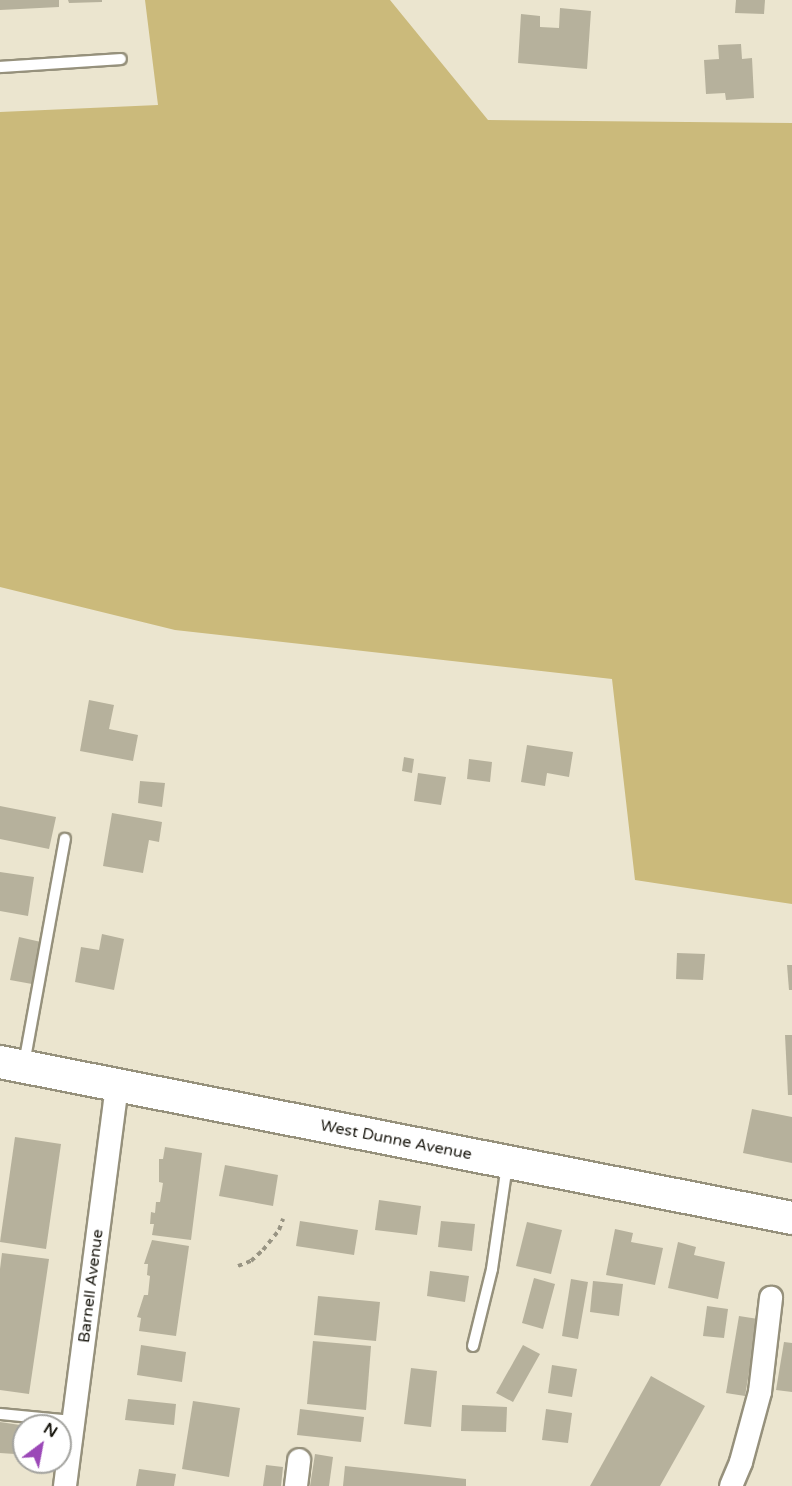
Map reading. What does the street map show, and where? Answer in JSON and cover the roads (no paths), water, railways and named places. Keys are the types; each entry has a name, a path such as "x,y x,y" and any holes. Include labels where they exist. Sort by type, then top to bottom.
{"main road":[{"name":"West Dunne Avenue","path":"12,1065 792,1218"}],"street":[{"name":"Barnell Avenue","path":"64,1486 117,1086"},
{"path":"731,1486 741,1462 760,1392 771,1298"},
{"path":"296,1486 299,1460"}],"lane":[{"path":"0,67 120,59"},
{"path":"12,1065 65,838"},
{"path":"473,1346 492,1269 507,1162"},
{"path":"0,1414 73,1420"}]}
